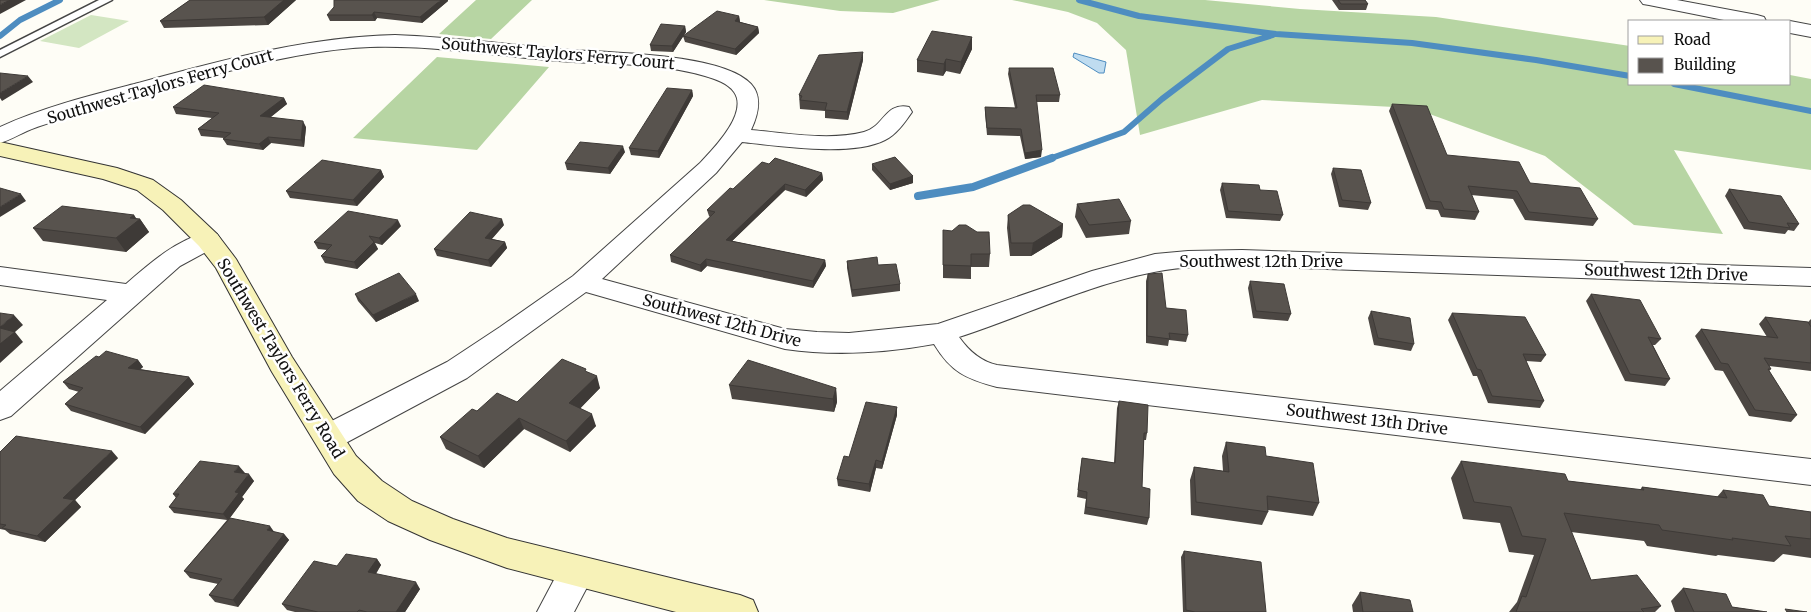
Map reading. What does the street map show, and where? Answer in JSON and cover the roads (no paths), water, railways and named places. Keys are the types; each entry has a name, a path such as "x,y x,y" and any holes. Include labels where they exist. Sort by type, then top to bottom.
{"street":[{"path":"1649,0 1752,20"},
{"path":"1791,27 1811,31"},
{"name":"Southwest Taylors Ferry Court","path":"0,136 24,125 98,100 263,55 343,44 408,41 443,42 559,55 670,62 725,76 738,83 744,89 749,102 746,115 737,135 727,149 582,282 457,370 329,437"},
{"path":"737,135 857,140 877,135 886,129 901,112"},
{"name":"Southwest Taylors Ferry Road","path":"0,150 89,167 145,185 172,205 208,240 227,265 282,364 345,465 370,491 400,510 472,542 577,572 740,612"},
{"path":"0,408 171,260 208,240"},
{"name":"Southwest 12th Drive","path":"582,282 785,339 810,343 877,342 942,333 1120,272 1156,263 1190,258 1242,258 1811,277"},
{"path":"0,276 131,294"},
{"name":"Southwest 13th Drive","path":"942,333 954,352 972,369 997,376 1811,472"},
{"path":"555,612 577,572"}],"lane":[{"path":"0,54 52,26 108,0"}],"water":[{"path":"1074,53 1106,62 1104,73 1099,73 1073,57"}],"waterway":[{"path":"0,36 20,20 60,0"},
{"path":"1079,0 1139,16 1276,34 1412,43 1536,60 1628,76"},
{"path":"1049,159 1124,132 1162,99 1228,49 1273,35"},
{"path":"1679,85 1811,111"},
{"path":"918,196 973,187 1052,158"}]}
